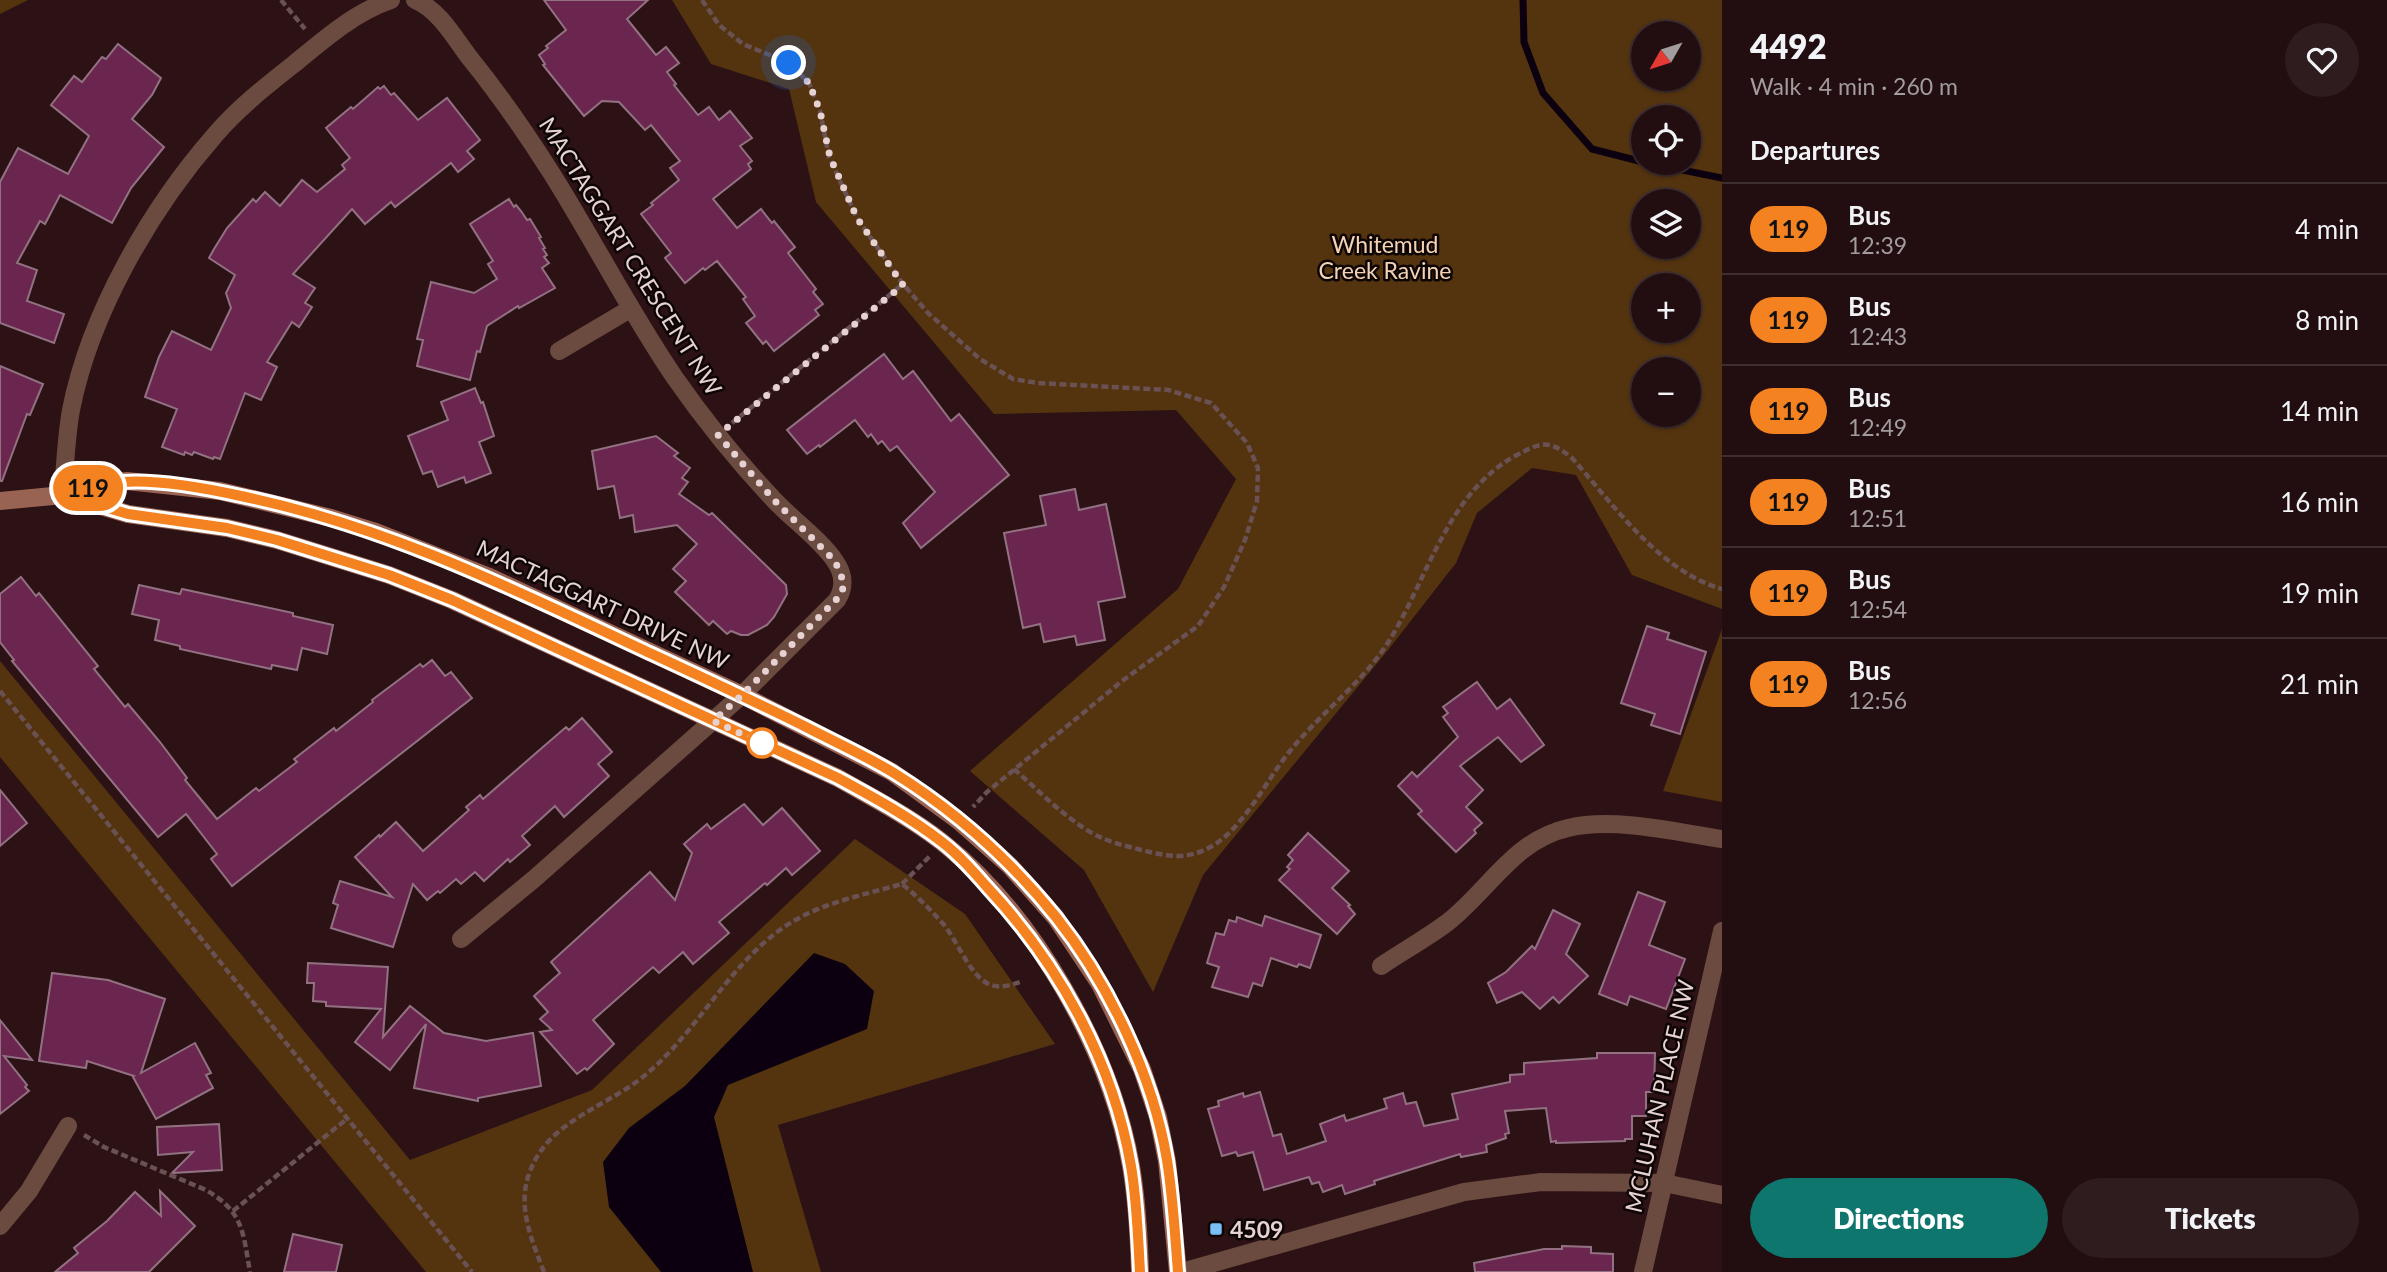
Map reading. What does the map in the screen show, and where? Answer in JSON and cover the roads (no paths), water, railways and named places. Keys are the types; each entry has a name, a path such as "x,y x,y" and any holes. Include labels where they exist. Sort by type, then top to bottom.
{"street":[{"path":"64,495 67,436 80,377 96,330 136,245 173,188 216,133 251,99 318,45 375,5 391,0"},
{"name":"MACTAGGART CRESCENT NW","path":"415,0 427,6 438,17 519,124 676,378 718,435 774,500 835,561 844,583 836,600 742,695 534,879 461,939"},
{"path":"559,351 631,309"},
{"name":"MACTAGGART DRIVE NW","path":"0,501 64,495 99,485 127,481 220,491 331,518 400,541 487,576 742,695 856,752 923,793 986,843 1034,891 1056,918 1100,984 1142,1069 1157,1117 1167,1161 1180,1272"},
{"name":"MACTAGGART DRIVE NW","path":"64,495 128,514 227,528 277,540 389,575 452,600 838,778 942,842 968,866 1024,929 1071,1000 1108,1082 1131,1163 1137,1203 1140,1272"},
{"path":"1381,966 1449,922 1523,848 1545,835 1570,827 1627,825 1722,839"},
{"name":"MCLUHAN PLACE NW","path":"1643,1272 1722,930"},
{"path":"0,1226 29,1191 68,1126"},
{"path":"1180,1272 1464,1192 1541,1182 1664,1183 1722,1195"}],"waterway":[{"path":"1523,0 1524,42 1543,93 1592,149 1631,159"},
{"path":"1701,174 1722,178"}],"place":[{"name":"4509","path":"1216,1229"}],"park label":[{"name":"Whitemud Creek Ravine","path":"1385,257"}]}
